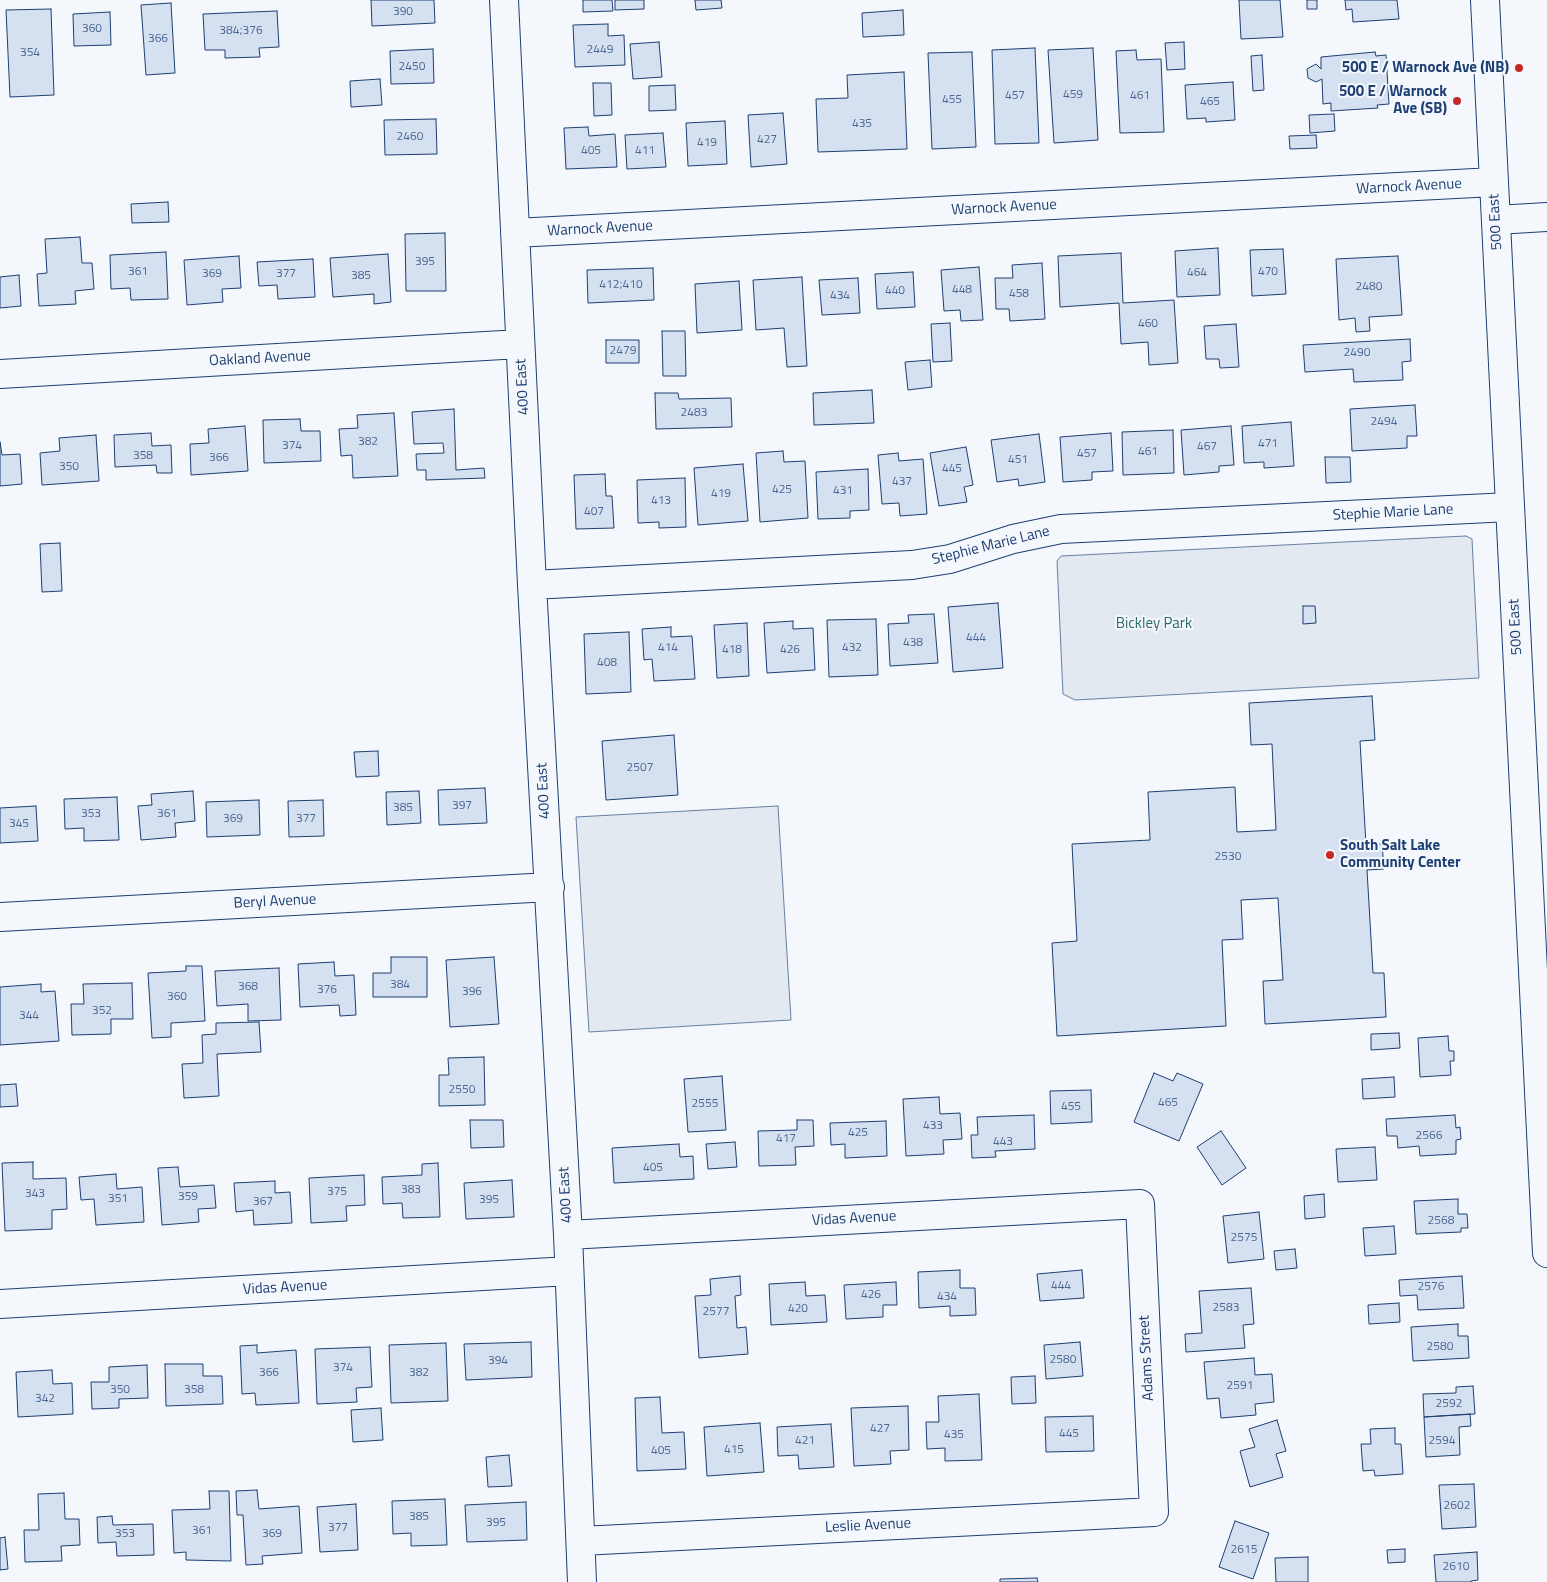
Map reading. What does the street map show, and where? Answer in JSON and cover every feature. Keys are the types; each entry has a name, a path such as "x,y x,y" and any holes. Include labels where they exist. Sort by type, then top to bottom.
{"street":[{"name":"400 East","path":"504,0 532,585 568,1235 582,1582"},
{"name":"500 East","path":"1485,0 1547,1253"},
{"name":"Warnock Avenue","path":"515,233 1494,182"},
{"path":"1496,220 1547,217"},
{"name":"Oakland Avenue","path":"0,374 520,344"},
{"name":"Stephie Marie Lane","path":"532,585 912,565 950,559 1013,539 1061,529 1510,507"},
{"name":"Beryl Avenue","path":"0,917 550,887"},
{"name":"Vidas Avenue","path":"568,1235 1140,1204"},
{"name":"Adams Street","path":"1140,1204 1154,1512"},
{"name":"Vidas Avenue","path":"0,1304 569,1271"},
{"name":"Leslie Avenue","path":"581,1541 1154,1512"}],"green space":[{"name":"Bickley Park","path":"1466,536 1472,539 1479,678 1075,700 1063,694 1057,561 1061,556"},
{"path":"778,806 791,1020 589,1032 576,817"}],"building":[{"path":"371,0 434,0 435,23 372,26"},
{"path":"583,0 612,0 613,11 583,12"},
{"path":"615,0 644,0 644,9 615,10"},
{"path":"695,0 721,0 722,8 696,10"},
{"path":"1239,0 1280,0 1283,37 1241,39"},
{"path":"1307,0 1317,0 1317,9 1307,9"},
{"path":"1345,0 1397,0 1399,19 1353,22 1352,9 1346,10"},
{"path":"171,3 175,73 146,75 141,5"},
{"path":"51,9 54,95 10,97 6,10"},
{"path":"903,10 904,35 863,37 862,13"},
{"path":"277,11 279,47 259,48 260,57 225,58 225,50 205,50 203,14"},
{"path":"110,12 111,45 74,46 73,14"},
{"path":"608,24 608,36 624,35 625,65 575,67 573,25"},
{"path":"659,42 662,77 633,79 630,44"},
{"path":"1184,42 1185,69 1167,70 1165,43"},
{"path":"1035,48 1039,143 995,144 992,50"},
{"path":"1093,48 1098,140 1054,143 1048,50"},
{"path":"433,49 434,83 391,84 390,51"},
{"path":"1136,50 1137,60 1161,59 1164,132 1120,133 1116,51"},
{"path":"972,52 976,147 932,149 928,53"},
{"path":"1375,52 1376,56 1386,55 1389,104 1377,105 1378,108 1331,111 1331,103 1323,104 1322,79 1316,82 1308,78 1307,69 1316,64 1321,69 1321,57"},
{"path":"1262,55 1264,90 1253,91 1251,56"},
{"path":"904,72 907,149 818,152 816,99 848,98 847,75"},
{"path":"380,79 382,105 351,107 350,81"},
{"path":"1233,82 1235,120 1206,122 1206,118 1187,119 1185,85"},
{"path":"593,83 611,83 612,115 594,116"},
{"path":"675,85 676,110 649,111 649,86"},
{"path":"783,113 787,164 751,167 748,115"},
{"path":"1334,114 1335,131 1310,133 1309,115"},
{"path":"436,119 437,154 385,155 384,120"},
{"path":"725,121 727,164 688,166 686,123"},
{"path":"588,127 589,136 615,134 617,167 566,169 564,128"},
{"path":"663,133 666,167 627,169 625,135"},
{"path":"1316,135 1317,148 1290,149 1289,136"},
{"path":"168,202 169,222 132,223 131,204"},
{"path":"445,233 446,291 406,291 405,234"},
{"path":"80,237 82,263 92,263 94,289 75,291 76,304 39,306 37,274 47,273 45,239"},
{"path":"1218,248 1220,295 1177,297 1175,251"},
{"path":"1283,249 1286,294 1252,296 1250,250"},
{"path":"166,252 168,299 131,300 130,288 111,289 110,255"},
{"path":"1121,253 1123,303 1174,300 1178,363 1149,365 1148,342 1121,344 1119,303 1060,307 1058,256"},
{"path":"388,254 391,302 374,304 374,294 333,297 330,258"},
{"path":"239,256 241,288 222,289 223,302 187,305 184,260"},
{"path":"1398,256 1402,315 1369,317 1370,331 1356,332 1355,318 1339,320 1336,259"},
{"path":"313,259 315,297 278,299 277,285 259,286 257,262"},
{"path":"1042,263 1045,319 1010,321 1009,309 996,309 995,278 1013,278 1012,265"},
{"path":"979,267 983,320 961,321 960,310 944,311 941,270"},
{"path":"653,268 654,300 588,303 587,270"},
{"path":"913,272 915,307 877,309 875,274"},
{"path":"19,275 21,306 0,308 0,277"},
{"path":"802,277 807,366 787,367 784,328 756,330 753,280"},
{"path":"858,278 860,313 822,315 819,280"},
{"path":"739,281 742,330 697,333 695,284"},
{"path":"950,323 952,361 933,362 931,324"},
{"path":"1236,324 1239,367 1220,368 1219,359 1206,359 1204,326"},
{"path":"662,331 685,331 686,376 663,376"},
{"path":"1410,339 1411,361 1402,362 1403,380 1354,382 1353,369 1305,372 1303,345"},
{"path":"606,340 639,340 639,363 606,363"},
{"path":"930,360 932,387 908,390 905,362"},
{"path":"872,390 874,423 814,425 813,393"},
{"path":"655,393 678,393 679,399 731,398 732,427 656,429"},
{"path":"1415,405 1417,436 1407,436 1407,448 1352,451 1350,409"},
{"path":"454,409 456,470 484,468 485,478 426,480 426,470 417,470 416,454 444,453 443,443 414,444 412,412"},
{"path":"394,413 398,476 353,478 352,455 341,456 339,429 358,428 357,415"},
{"path":"300,419 301,431 320,431 321,461 264,463 263,420"},
{"path":"1291,422 1294,466 1264,468 1264,462 1244,463 1242,426"},
{"path":"245,426 248,471 191,475 190,444 209,443 208,429"},
{"path":"1231,426 1234,465 1219,466 1219,472 1184,475 1181,430"},
{"path":"1173,430 1174,473 1123,475 1122,432"},
{"path":"151,433 152,446 171,445 172,473 157,473 156,465 115,467 114,435"},
{"path":"1111,433 1113,471 1092,472 1092,480 1063,482 1060,437"},
{"path":"1039,434 1045,482 1019,486 1018,479 997,482 991,440"},
{"path":"96,435 99,481 42,485 40,453 60,451 59,438"},
{"path":"0,442 2,455 20,454 22,484 0,486"},
{"path":"966,447 973,485 964,487 967,502 939,506 930,453"},
{"path":"783,451 784,462 805,461 808,518 760,522 756,453"},
{"path":"898,453 899,461 923,459 927,514 900,516 899,503 882,504 878,455"},
{"path":"1325,457 1350,457 1351,482 1326,483"},
{"path":"743,464 748,521 698,525 694,468"},
{"path":"868,469 869,510 850,511 850,518 818,519 816,472"},
{"path":"605,474 606,496 612,496 614,528 576,529 574,475"},
{"path":"685,478 686,527 659,528 659,522 638,523 637,480"},
{"path":"60,543 62,591 42,592 40,544"},
{"path":"998,603 1003,668 953,672 948,607"},
{"path":"1303,606 1315,606 1316,623 1303,624"},
{"path":"934,614 938,663 890,666 888,624 909,623 908,615"},
{"path":"876,619 878,675 829,677 827,620"},
{"path":"793,621 793,629 813,628 815,670 767,673 764,623"},
{"path":"747,623 749,676 717,678 714,625"},
{"path":"671,627 671,637 692,636 695,679 654,681 652,659 644,660 642,629"},
{"path":"629,632 631,692 586,694 584,634"},
{"name":"South Salt Lake Community Center","path":"1372,696 1375,740 1360,741 1366,845 1382,844 1384,869 1367,870 1373,973 1384,973 1386,1017 1265,1024 1263,981 1283,980 1278,898 1241,900 1243,939 1222,940 1226,1026 1057,1036 1052,943 1077,941 1072,844 1150,840 1148,792 1235,787 1237,832 1276,830 1272,744 1251,745 1249,703"},
{"path":"674,735 678,795 606,800 602,741"},
{"path":"378,751 379,776 356,777 354,752"},
{"path":"485,788 487,823 439,825 438,790"},
{"path":"193,791 195,821 175,823 176,837 141,840 138,806 152,805 151,794"},
{"path":"419,791 421,823 387,825 386,792"},
{"path":"117,797 119,840 84,841 84,828 65,829 64,799"},
{"path":"259,800 260,835 207,837 206,802"},
{"path":"323,800 324,836 289,837 288,801"},
{"path":"36,806 38,841 0,843 0,808"},
{"path":"391,957 427,957 427,997 373,997 373,973 391,973"},
{"path":"494,957 499,1024 450,1027 446,960"},
{"path":"334,962 335,976 354,975 356,1015 340,1016 339,1005 300,1007 298,964"},
{"path":"186,966 202,966 205,1021 171,1023 171,1037 152,1038 148,973 186,971"},
{"path":"279,968 281,1020 248,1021 248,1004 217,1006 215,971"},
{"path":"132,983 133,1019 111,1019 111,1034 72,1035 71,1004 84,1004 83,984"},
{"path":"41,984 41,992 55,991 59,1041 0,1045 0,987"},
{"path":"259,1022 261,1052 217,1054 219,1096 184,1098 182,1064 203,1063 202,1035 216,1034 216,1023"},
{"path":"1399,1033 1400,1048 1371,1050 1371,1034"},
{"path":"1448,1036 1449,1051 1454,1051 1454,1061 1450,1061 1451,1075 1420,1077 1418,1038"},
{"path":"484,1057 485,1105 439,1106 439,1075 449,1075 448,1058"},
{"path":"1154,1073 1173,1081 1177,1073 1203,1084 1179,1141 1134,1122"},
{"path":"722,1076 726,1130 688,1132 684,1079"},
{"path":"1394,1077 1395,1097 1363,1099 1362,1079"},
{"path":"16,1084 18,1106 0,1107 0,1085"},
{"path":"1091,1090 1092,1122 1051,1124 1050,1091"},
{"path":"939,1097 940,1114 960,1113 962,1139 943,1140 944,1154 906,1156 903,1099"},
{"path":"1034,1115 1035,1149 995,1151 996,1157 972,1158 971,1135 978,1135 977,1117"},
{"path":"1455,1115 1456,1128 1460,1127 1461,1139 1456,1140 1456,1154 1420,1156 1419,1146 1398,1148 1397,1136 1387,1136 1386,1119"},
{"path":"470,1120 503,1120 504,1147 471,1148"},
{"path":"797,1120 813,1120 814,1146 795,1147 796,1165 759,1166 758,1131 797,1130"},
{"path":"886,1121 887,1156 845,1158 845,1144 831,1145 830,1123"},
{"path":"1221,1131 1246,1168 1222,1185 1197,1147"},
{"path":"735,1142 737,1167 708,1169 706,1144"},
{"path":"679,1144 680,1157 693,1156 694,1179 614,1183 612,1148"},
{"path":"1375,1147 1377,1180 1338,1182 1336,1149"},
{"path":"33,1162 33,1179 66,1178 67,1209 52,1210 52,1229 5,1231 2,1163"},
{"path":"438,1163 440,1217 403,1218 402,1203 383,1204 382,1177 422,1175 422,1164"},
{"path":"178,1167 180,1187 214,1185 216,1208 198,1209 199,1222 162,1225 158,1168"},
{"path":"116,1174 117,1189 142,1187 144,1222 96,1225 94,1199 81,1200 79,1177"},
{"path":"364,1175 365,1205 346,1206 347,1221 311,1223 309,1178"},
{"path":"512,1180 514,1217 466,1219 464,1183"},
{"path":"275,1181 275,1193 290,1192 292,1223 254,1225 253,1210 236,1212 234,1183"},
{"path":"1324,1194 1325,1217 1305,1219 1304,1196"},
{"path":"1458,1199 1458,1214 1467,1214 1468,1228 1461,1228 1461,1232 1416,1234 1414,1201"},
{"path":"1259,1212 1264,1259 1228,1263 1223,1216"},
{"path":"1394,1226 1396,1254 1365,1256 1363,1228"},
{"path":"1295,1249 1297,1268 1276,1270 1274,1251"},
{"path":"960,1270 960,1288 975,1288 976,1315 950,1316 950,1306 919,1308 918,1272"},
{"path":"1082,1270 1084,1298 1040,1301 1037,1274"},
{"path":"740,1276 741,1295 735,1296 737,1328 746,1327 748,1354 699,1358 695,1296 711,1295 710,1279"},
{"path":"1462,1276 1464,1308 1418,1310 1417,1295 1400,1296 1399,1280"},
{"path":"805,1282 806,1296 825,1295 827,1322 771,1325 769,1284"},
{"path":"896,1282 897,1305 883,1305 883,1317 846,1319 844,1285"},
{"path":"1251,1288 1254,1324 1243,1325 1245,1348 1186,1352 1185,1334 1202,1333 1199,1291"},
{"path":"1399,1303 1400,1322 1369,1324 1368,1305"},
{"path":"1458,1324 1458,1336 1468,1336 1469,1358 1413,1361 1411,1327"},
{"path":"531,1342 532,1377 466,1380 464,1344"},
{"path":"1080,1342 1083,1376 1046,1379 1044,1345"},
{"path":"446,1343 448,1401 391,1403 389,1345"},
{"path":"257,1345 257,1353 296,1350 299,1403 256,1405 255,1393 242,1394 240,1346"},
{"path":"370,1347 372,1387 356,1388 357,1402 317,1404 315,1349"},
{"path":"1254,1358 1255,1375 1272,1374 1274,1402 1255,1404 1256,1415 1221,1418 1219,1398 1207,1399 1204,1362"},
{"path":"165,1364 203,1364 203,1376 222,1376 223,1404 166,1406"},
{"path":"147,1365 148,1398 119,1399 119,1408 92,1409 91,1382 109,1382 109,1367"},
{"path":"52,1370 53,1384 72,1383 73,1414 18,1417 16,1372"},
{"path":"1035,1376 1036,1403 1012,1404 1011,1377"},
{"path":"1473,1386 1475,1414 1424,1417 1423,1394 1456,1393 1456,1387"},
{"path":"979,1394 982,1460 945,1461 945,1448 927,1449 926,1422 939,1422 938,1396"},
{"path":"660,1397 662,1433 684,1432 686,1469 637,1471 635,1398"},
{"path":"908,1406 909,1450 890,1451 891,1464 854,1466 851,1408"},
{"path":"381,1408 383,1440 353,1442 351,1410"},
{"path":"1470,1414 1471,1426 1459,1427 1460,1455 1426,1457 1424,1417"},
{"path":"1093,1416 1094,1451 1046,1452 1045,1417"},
{"path":"1277,1420 1286,1451 1276,1454 1283,1477 1250,1487 1240,1451 1255,1447 1249,1429"},
{"path":"760,1423 764,1472 707,1476 704,1427"},
{"path":"831,1424 834,1467 799,1469 798,1455 778,1456 777,1427"},
{"path":"1395,1428 1395,1444 1401,1444 1403,1474 1375,1476 1374,1470 1363,1471 1361,1444 1371,1444 1370,1429"},
{"path":"509,1455 512,1486 488,1487 486,1457"},
{"path":"1474,1484 1476,1527 1442,1529 1439,1485"},
{"path":"257,1490 259,1509 299,1506 302,1553 262,1556 263,1564 246,1565 243,1515 237,1515 236,1491"},
{"path":"209,1491 229,1491 231,1561 186,1560 186,1552 174,1553 172,1510 210,1509"},
{"path":"64,1493 65,1519 79,1519 80,1545 61,1546 62,1561 25,1562 24,1530 39,1530 38,1494"},
{"path":"445,1499 447,1545 411,1546 411,1533 393,1534 392,1501"},
{"path":"526,1502 527,1540 467,1542 465,1505"},
{"path":"356,1504 358,1550 320,1552 317,1507"},
{"path":"112,1516 113,1525 153,1524 154,1555 117,1556 116,1542 98,1543 97,1517"},
{"path":"1235,1521 1269,1533 1253,1579 1219,1567"},
{"path":"5,1537 8,1569 0,1570 0,1538"},
{"path":"1405,1549 1405,1562 1388,1563 1387,1550"},
{"path":"1477,1552 1478,1580 1471,1582 1436,1582 1434,1555"},
{"path":"1308,1557 1308,1582 1276,1582 1275,1558"},
{"path":"1037,1578 1038,1582 1000,1582 1000,1579"}],"place":[{"name":"500 E / Warnock Ave (NB)","path":"1519,68"},
{"name":"500 E / Warnock Ave (SB)","path":"1457,101"},
{"name":"South Salt Lake Community Center","path":"1330,855"}]}
